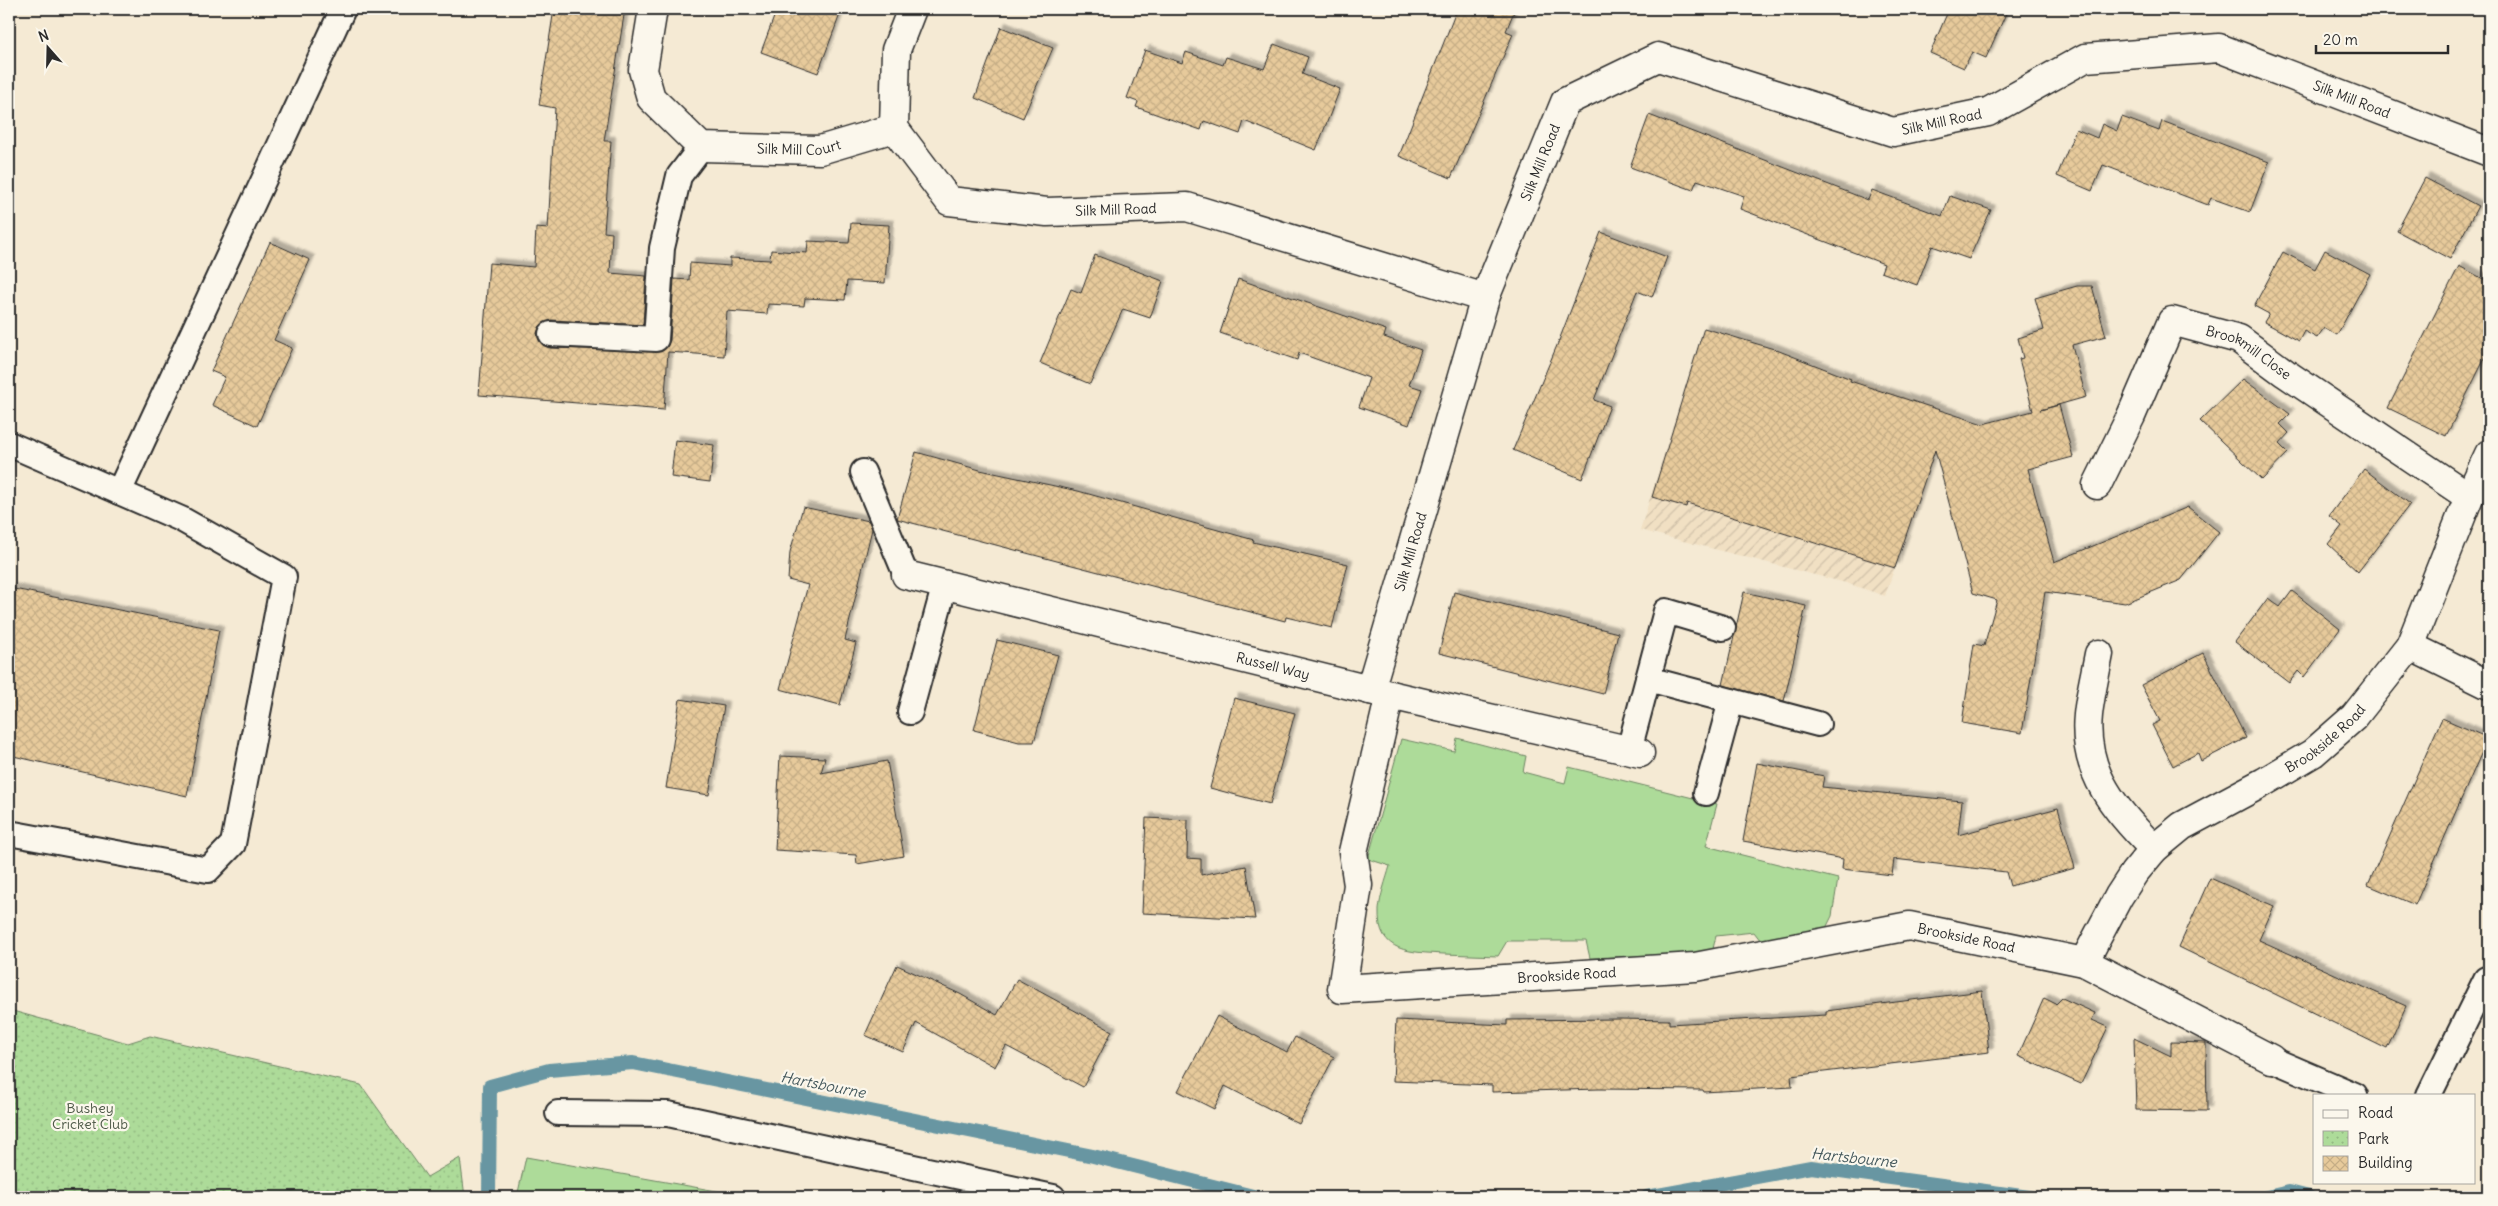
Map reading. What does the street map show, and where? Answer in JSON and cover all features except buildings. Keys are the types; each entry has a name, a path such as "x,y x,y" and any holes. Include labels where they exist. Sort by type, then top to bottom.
{"street":[{"path":"653,9 643,70 651,98 701,147"},
{"path":"894,128 896,50 912,9"},
{"name":"Silk Mill Road","path":"1380,693 1485,298 1565,102 1658,57 1894,132 1988,112 2086,58 2219,48 2489,152"},
{"name":"Silk Mill Court","path":"701,147 820,150 894,128"},
{"name":"Silk Mill Road","path":"894,128 949,201 1047,212 1187,207 1485,298"},
{"name":"Brookmill Close","path":"2097,485 2131,416 2172,321 2239,338 2284,373 2469,497"},
{"name":"Brookside Road","path":"2084,962 2119,896 2134,873 2154,849 2182,826 2313,753 2354,716 2410,646 2469,497 2489,454"},
{"name":"Russell Way","path":"906,575 1380,693 1634,752"},
{"path":"2410,646 2489,685"},
{"path":"2099,654 2087,717 2091,754 2105,794 2120,814 2154,849"},
{"name":"Brookside Road","path":"1380,693 1354,852 1358,885 1342,989 1694,967 1909,926 2084,962 2271,1059"}],"lane":[{"path":"119,492 343,9"},
{"path":"551,334 656,339 662,248 679,176 701,147"},
{"path":"9,444 181,519 284,577 233,844 208,870 9,833"},
{"path":"863,472 906,575"},
{"path":"910,712 944,584"},
{"path":"1634,752 1648,679 1666,612 1723,628"},
{"path":"1648,679 1818,724"},
{"path":"1706,793 1731,701"},
{"path":"2429,1094 2486,979"},
{"path":"2271,1059 2353,1094"},
{"path":"558,1113 668,1114 1053,1197"}],"shaded area":[{"path":"1704,328 1788,355 1948,413 1885,596 1846,583 1640,530"}],"green space":[{"path":"1457,738 1526,756 1523,772 1565,783 1569,767 1717,804 1706,846 1838,879 1832,916 1826,928 1764,945 1754,932 1716,936 1712,953 1590,958 1586,941 1507,941 1498,956 1420,952 1399,948 1390,943 1384,935 1380,924 1379,910 1390,866 1368,859 1401,739 1454,751"},
{"name":"Bushey Cricket Club","path":"9,1010 128,1043 150,1036 361,1085 427,1177 460,1158 465,1197 9,1197"},
{"path":"526,1157 750,1197 517,1197"}],"waterway":[{"name":"Hartsbourne","path":"489,1197 490,1086 549,1070 633,1063 1093,1156 1257,1197"},
{"name":"Hartsbourne","path":"1647,1197 1811,1167 2029,1197"},
{"name":"Hartsbourne","path":"2267,1197 2289,1192 2309,1197"}]}
